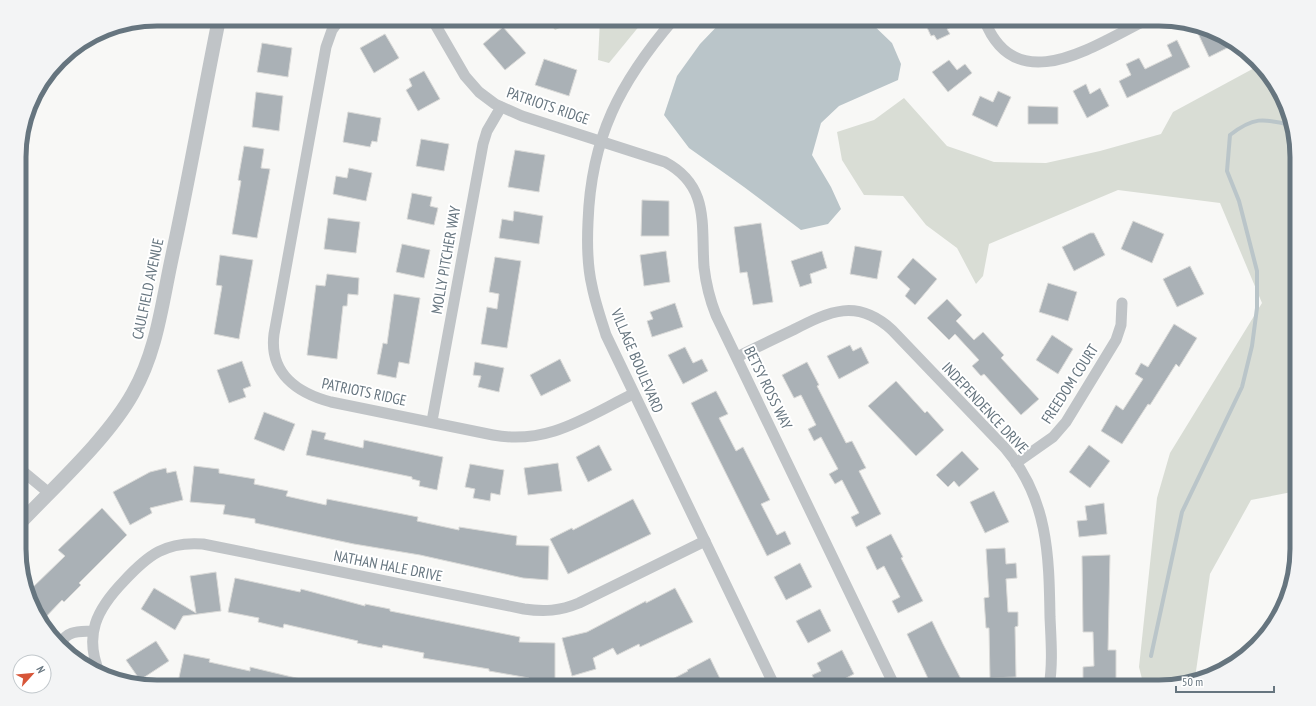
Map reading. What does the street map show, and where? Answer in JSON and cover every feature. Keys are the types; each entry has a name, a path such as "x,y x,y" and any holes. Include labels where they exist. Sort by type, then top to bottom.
{"street":[{"name":"CAULFIELD AVENUE","path":"26,517 101,438 133,394 149,361 177,234 217,26"},
{"name":"PATRIOTS RIDGE","path":"335,26 326,47 274,334 274,351 278,363 287,378 296,387 312,397 499,436 532,437 561,429 633,394"},
{"name":"PATRIOTS RIDGE","path":"436,26 465,76 479,92 501,107 522,116 601,140"},
{"name":"VILLAGE BOULEVARD","path":"669,26 631,74 616,104 601,140 595,164 589,205 587,246 591,285 606,335 772,680"},
{"path":"988,26 993,37 1008,54 1025,60 1045,63 1070,57 1134,26"},
{"name":"MOLLY PITCHER WAY","path":"432,421 483,144 487,131 501,107"},
{"name":"BETSY ROSS WAY","path":"601,140 665,162 677,170 693,188 703,214 704,267 710,297 716,315 892,680"},
{"name":"FREEDOM COURT","path":"1016,463 1053,437 1066,422 1116,340 1121,324 1122,303"},
{"name":"INDEPENDENCE DRIVE","path":"737,357 831,312 849,310 871,316 885,324 895,333 1005,448 1016,463 1031,489 1038,505 1048,548 1051,664 1050,680"},
{"path":"26,474 49,493"},
{"name":"NATHAN HALE DRIVE","path":"94,664 92,648 93,632 106,601 137,567 154,553 181,544 203,544 516,607 550,611 566,608 579,603 705,541"},
{"path":"63,640 65,636 69,634 93,632"}],"shaded area":[{"path":"552,26 564,26 555,30"},
{"path":"600,26 639,26 609,63 598,60"},
{"path":"717,26 874,26 892,43 901,64 898,80 839,106 821,123 812,155 831,187 841,209 828,224 801,230 689,148 664,115 677,76 700,44"},
{"path":"1255,68 1268,84 1277,99 1286,123 1290,157 1290,492 1251,500 1210,574 1196,674 1168,680 1142,680 1139,667 1157,498 1170,453 1262,303 1220,203 1118,190 989,244 983,276 976,284 957,248 926,225 903,196 864,195 842,160 837,132 874,120 904,98 947,146 994,162 1046,163 1100,151 1161,134 1173,112"}],"building":[{"path":"926,26 951,27 947,29 950,34 937,40 934,35 931,36"},
{"path":"503,27 526,53 505,70 483,44"},
{"path":"1197,32 1217,39 1230,47 1209,57"},
{"path":"385,34 399,58 374,73 360,48"},
{"path":"1177,40 1190,67 1127,98 1119,81 1131,75 1126,64 1139,58 1145,69 1172,56 1167,45"},
{"path":"262,43 292,48 288,77 257,72"},
{"path":"544,59 577,70 569,96 535,85"},
{"path":"949,60 957,70 965,64 972,73 948,92 932,72"},
{"path":"424,71 440,99 418,111 406,90 412,86 409,79"},
{"path":"1086,84 1090,94 1100,88 1109,106 1087,118 1073,91"},
{"path":"998,91 1011,97 997,127 972,115 980,96 993,102"},
{"path":"256,92 283,96 279,131 252,127"},
{"path":"1028,106 1058,107 1058,124 1028,124"},
{"path":"348,112 381,118 377,142 372,141 370,147 343,142"},
{"path":"421,139 449,144 444,171 416,166"},
{"path":"244,146 264,149 261,168 270,169 257,238 232,234 241,181 238,180"},
{"path":"515,150 545,155 539,192 508,187"},
{"path":"349,168 372,173 366,201 333,194 336,176 347,178"},
{"path":"412,193 432,197 430,206 438,208 434,225 407,219"},
{"path":"642,200 669,201 669,236 641,236"},
{"path":"514,211 543,216 539,244 499,238 502,219 513,221"},
{"path":"328,218 360,222 356,253 324,249"},
{"path":"1133,221 1164,234 1152,263 1121,249"},
{"path":"761,223 773,302 753,305 747,272 740,273 734,227"},
{"path":"1090,233 1094,233 1105,255 1074,271 1062,247"},
{"path":"402,244 430,250 424,278 396,272"},
{"path":"855,246 882,251 877,279 850,274"},
{"path":"666,251 670,282 644,286 640,255"},
{"path":"822,251 827,268 810,274 812,283 800,287 791,261"},
{"path":"220,255 253,260 239,339 214,334 222,286 216,285"},
{"path":"495,257 521,261 507,348 481,344 487,307 497,309 499,294 489,292"},
{"path":"913,258 937,279 915,305 905,296 910,289 897,277"},
{"path":"1190,266 1204,294 1177,307 1163,279"},
{"path":"327,274 359,278 358,295 348,294 347,306 343,306 337,359 307,355 316,285 325,286"},
{"path":"1048,283 1077,292 1068,321 1039,312"},
{"path":"394,294 420,298 409,364 399,362 396,378 377,374 383,343 387,344"},
{"path":"947,299 962,315 956,321 974,340 983,332 1004,355 1001,358 1039,399 1021,415 984,374 981,376 972,366 979,360 955,334 949,340 927,318"},
{"path":"675,303 683,327 652,337 647,321 653,319 650,312"},
{"path":"1174,324 1197,338 1179,367 1176,364 1150,405 1148,404 1122,444 1101,431 1116,405 1123,410 1143,379 1135,374 1141,363 1148,367"},
{"path":"1052,335 1073,349 1058,374 1036,360"},
{"path":"850,345 853,351 861,347 869,363 839,379 827,356"},
{"path":"685,347 693,363 702,359 708,371 683,384 668,355"},
{"path":"560,359 571,381 541,396 530,375"},
{"path":"242,361 251,386 243,389 246,397 229,403 217,370"},
{"path":"475,362 504,368 499,392 478,387 481,376 473,375"},
{"path":"807,362 819,385 817,386 846,443 852,441 866,468 859,471 881,514 856,527 851,517 859,513 842,480 835,484 829,474 838,469 821,437 814,441 808,429 816,425 801,395 794,398 782,375"},
{"path":"896,381 925,413 927,411 944,430 916,456 868,406"},
{"path":"716,391 728,414 719,418 736,451 743,447 770,500 761,504 777,535 785,531 791,544 767,556 691,403"},
{"path":"264,412 295,424 284,451 254,439"},
{"path":"312,430 326,433 324,439 363,448 364,440 443,457 437,490 419,486 420,481 412,479 412,477 306,455"},
{"path":"599,445 612,470 588,482 576,457"},
{"path":"1089,445 1110,461 1090,488 1069,472"},
{"path":"962,451 979,469 959,487 954,481 948,487 936,475"},
{"path":"558,463 562,491 528,495 524,468"},
{"path":"470,464 504,470 500,495 491,493 490,501 473,498 475,489 465,487"},
{"path":"194,466 219,469 219,473 255,479 254,484 288,491 286,496 326,505 327,499 418,517 417,521 459,530 459,527 517,536 516,545 549,546 548,580 523,578 420,555 354,544 255,523 255,519 223,514 225,505 190,502"},
{"path":"166,468 167,473 176,471 183,500 150,508 152,513 130,525 113,492 150,472"},
{"path":"994,491 1009,522 985,533 970,502"},
{"path":"633,499 651,534 568,574 550,539 572,528 573,530"},
{"path":"1104,503 1107,534 1079,537 1077,521 1087,520 1085,506"},
{"path":"102,508 127,535 79,583 81,585 64,602 62,600 45,617 39,607 32,588 65,556 58,550"},
{"path":"891,534 903,557 901,558 923,601 898,613 892,601 900,597 884,566 877,570 866,547"},
{"path":"1005,548 1006,564 1016,563 1017,578 1006,579 1008,612 1018,612 1018,626 1015,627 1016,677 990,678 989,628 986,628 984,598 989,597 986,549"},
{"path":"1110,555 1108,650 1116,650 1116,680 1083,680 1083,667 1094,666 1093,632 1083,632 1082,556"},
{"path":"800,563 812,587 786,600 774,577"},
{"path":"216,572 221,611 183,616 175,630 141,609 154,588 196,613 190,576"},
{"path":"235,578 300,592 301,589 365,606 365,604 390,609 390,611 520,637 519,642 555,643 555,680 529,680 529,678 489,671 489,669 423,658 424,653 383,645 382,648 357,643 358,641 284,624 283,628 258,622 259,618 228,612"},
{"path":"675,588 693,622 640,647 639,644 617,655 613,648 593,658 596,669 572,676 562,638 587,632 646,601 646,603"},
{"path":"820,609 831,631 808,643 796,621"},
{"path":"932,621 961,680 929,680 907,634"},
{"path":"156,641 169,661 141,679 139,679 126,660"},
{"path":"842,650 854,674 842,680 814,680 812,675 821,671 817,663"},
{"path":"184,654 210,659 209,662 250,671 250,667 304,680 178,680"},
{"path":"710,658 721,680 671,680 688,671 687,670"}],"waterway":[{"path":"1151,656 1182,512 1242,387 1252,346 1257,308 1257,271 1239,201 1227,171 1230,135 1252,122 1265,120 1286,124"}]}
